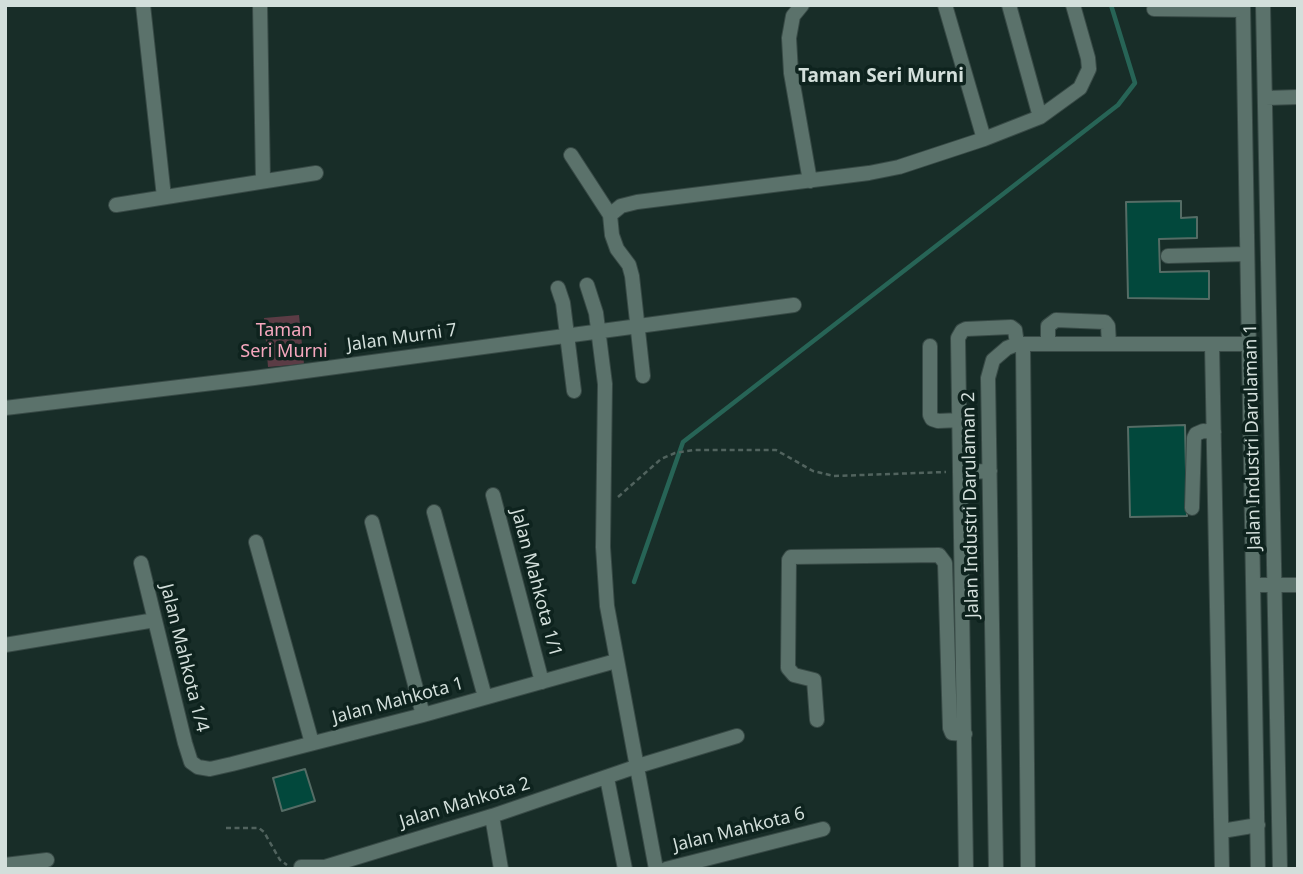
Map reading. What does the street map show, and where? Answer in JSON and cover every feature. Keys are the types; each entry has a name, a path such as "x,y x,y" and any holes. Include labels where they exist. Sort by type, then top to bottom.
{"street":[{"path":"143,5 164,197"},
{"path":"260,5 264,181"},
{"path":"802,5 793,16 789,38 791,73 810,181"},
{"path":"945,5 984,139"},
{"path":"1009,5 1040,117"},
{"path":"610,215 621,206 637,202 899,167 1040,117 1080,88 1089,69 1073,5"},
{"name":"Jalan Industri Darulaman 1","path":"1263,5 1280,869"},
{"path":"1154,9 1243,7"},
{"name":"Jalan Industri Darulaman 1","path":"1243,7 1258,869"},
{"path":"1266,98 1298,97"},
{"path":"571,155 610,215 617,249 629,265 643,376"},
{"path":"116,205 316,173"},
{"path":"1168,256 1247,254"},
{"path":"587,285 599,331 604,384 603,547 607,606 656,869"},
{"path":"558,288 563,303 574,391"},
{"name":"Jalan Murni 7","path":"5,408 254,378 794,304"},
{"path":"1048,344 1048,326 1056,320 1105,322 1108,326 1109,344"},
{"path":"966,869 960,334 966,329 1011,327 1015,330 1020,344 1028,869"},
{"path":"1020,344 1249,344"},
{"name":"Jalan Industri Darulaman 2","path":"996,869 988,379 993,360 1007,348 1020,344"},
{"path":"1212,344 1223,869"},
{"path":"930,346 930,415 938,421 960,420"},
{"path":"1192,508 1194,438 1196,433 1214,432"},
{"path":"960,472 989,471"},
{"name":"Jalan Mahkota 1/1","path":"493,495 542,682"},
{"path":"434,512 485,697"},
{"path":"372,522 424,715"},
{"path":"256,542 312,743"},
{"path":"817,720 814,680 794,675 788,668 791,557 939,555 945,564 950,731 965,734"},
{"name":"Jalan Mahkota 1/4","path":"141,563 191,762"},
{"path":"1253,585 1298,585"},
{"path":"5,645 155,620"},
{"name":"Jalan Mahkota 1","path":"191,762 198,767 210,769 424,715 616,661"},
{"name":"Jalan Mahkota 2","path":"301,867 325,867 737,736"},
{"path":"607,778 625,869"},
{"path":"492,816 501,869"},
{"path":"1222,831 1258,825"},
{"name":"Jalan Mahkota 6","path":"666,869 823,829"},
{"path":"5,865 47,860"}],"path":[{"path":"603,510 653,465 675,453 693,450 776,450 813,471 834,475 960,472"},
{"path":"226,828 259,828 285,864 301,867"}],"green space":[{"name":"Taman Seri Murni","path":"299,315 304,364 268,367 264,318"}],"building":[{"path":"1181,201 1181,218 1197,217 1197,238 1159,239 1160,272 1209,271 1209,299 1128,298 1126,202"},
{"path":"1185,425 1187,516 1130,517 1128,427"},
{"path":"305,769 315,801 282,811 273,778"}],"waterway":[{"path":"634,582 683,442 1118,105 1135,83 1111,5"}],"district":[{"name":"Taman Seri Murni","path":"881,77"}]}
